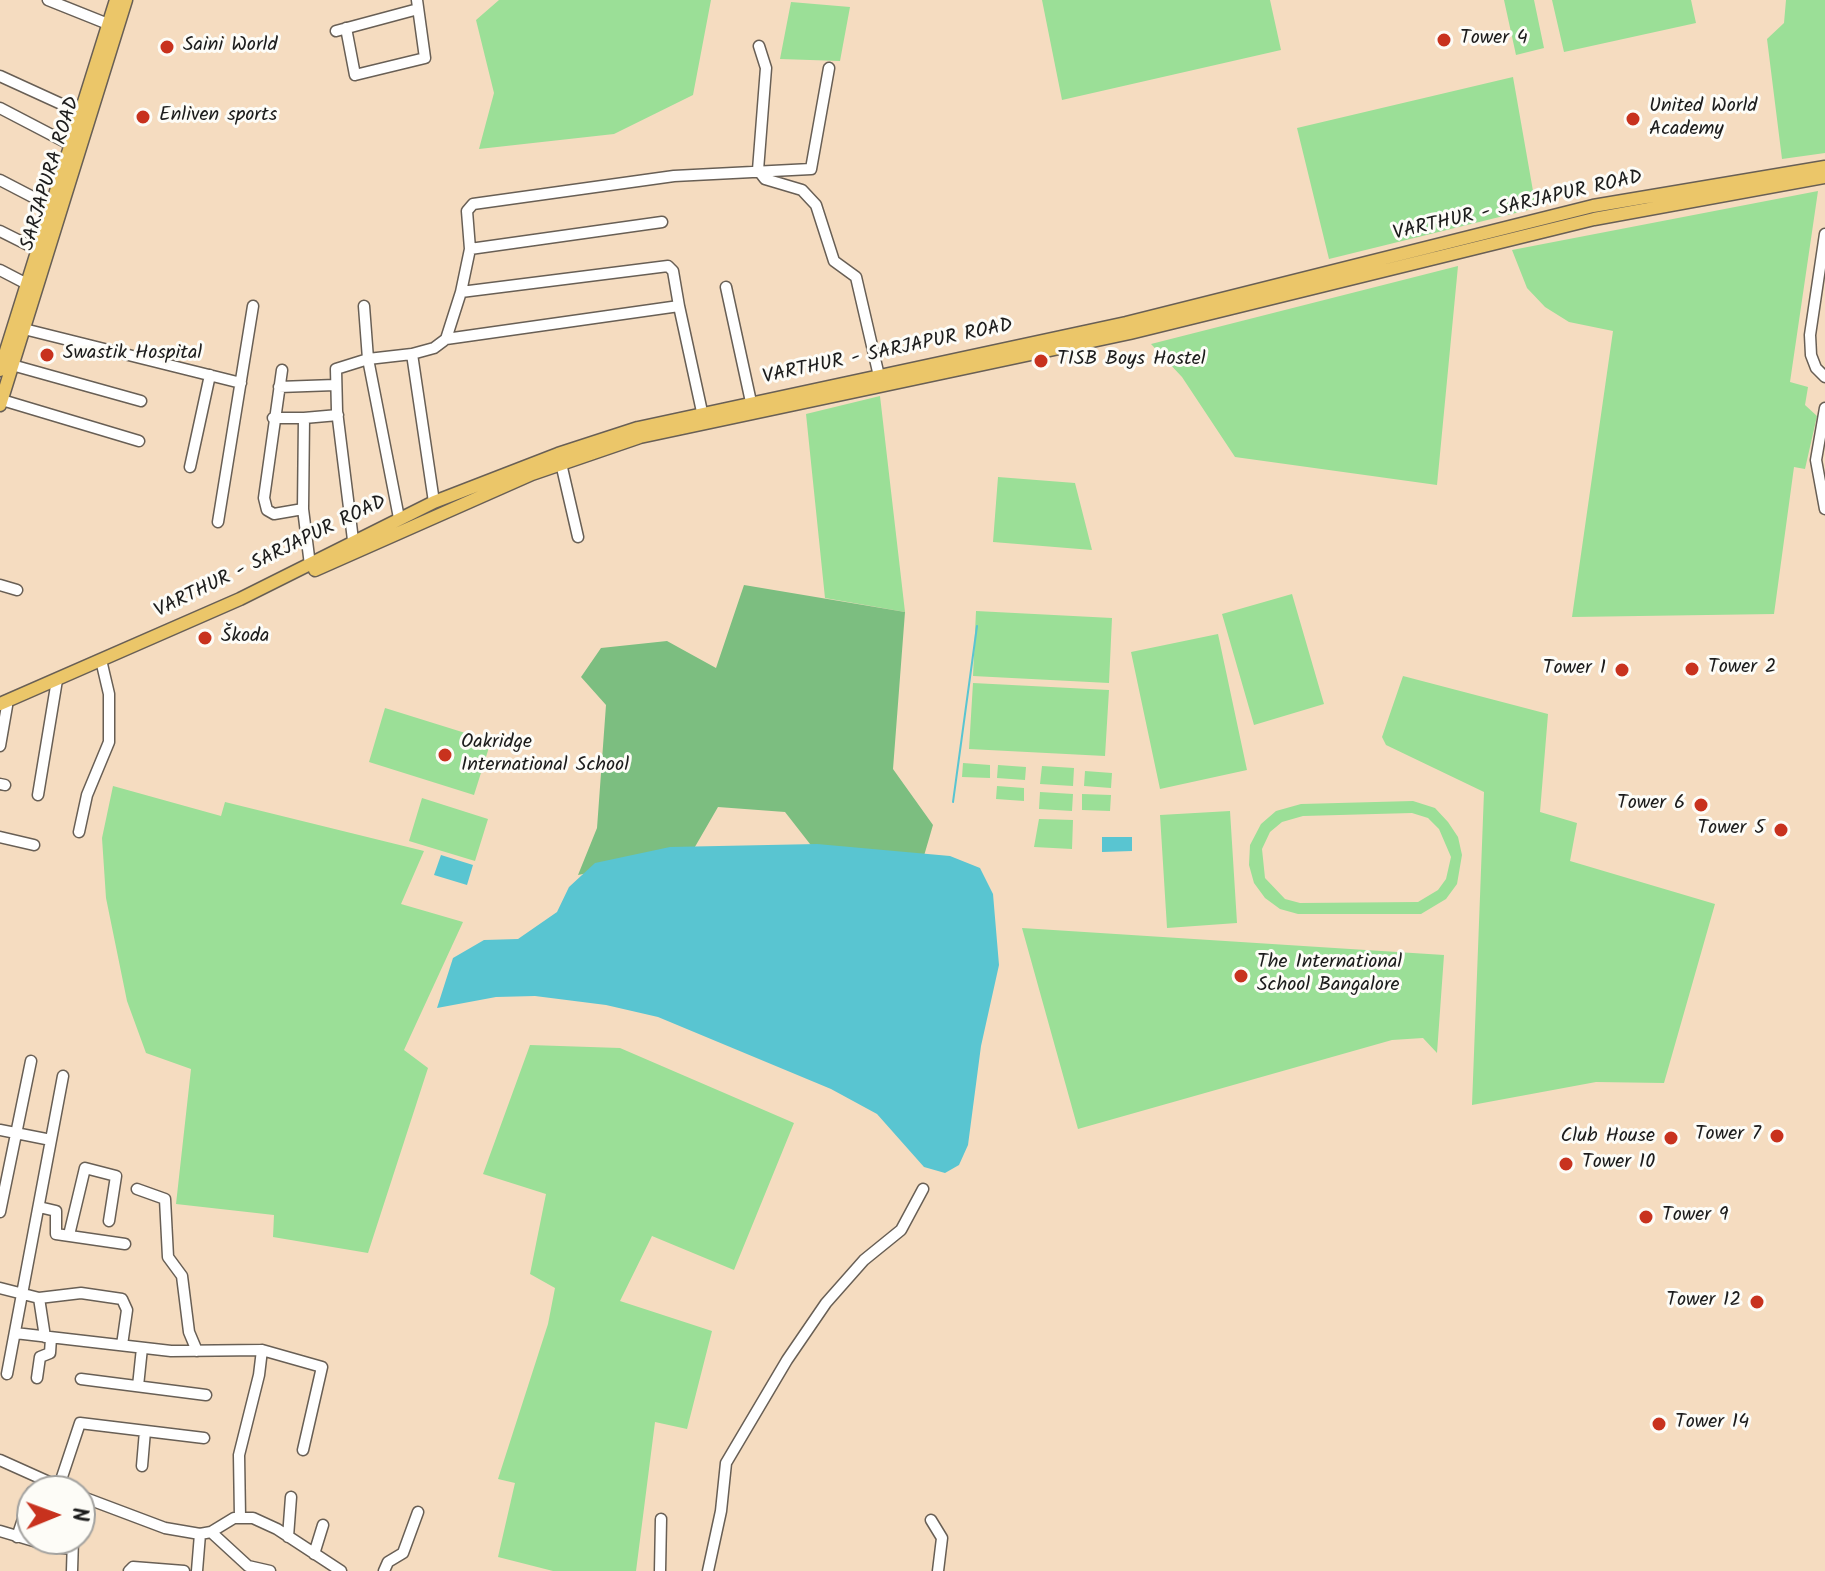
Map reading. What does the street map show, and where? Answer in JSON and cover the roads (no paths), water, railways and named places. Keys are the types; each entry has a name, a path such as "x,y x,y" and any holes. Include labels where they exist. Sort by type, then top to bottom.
{"main road":[{"name":"SARJAPURA ROAD","path":"19,328 27,284 116,0"},
{"name":"SARJAPURA ROAD","path":"1,402 6,368 126,0"},
{"name":"VARTHUR - SARJAPUR ROAD","path":"102,663 310,565 353,540 434,502 560,458 751,402 1139,319 1593,206 1824,171"},
{"name":"VARTHUR - SARJAPUR ROAD","path":"703,417 1130,333 1594,219 1824,171"},
{"name":"VARTHUR - SARJAPUR ROAD","path":"2,706 560,458"}],"street":[{"path":"48,0 108,24"},
{"path":"417,4 425,58 355,75 341,30 417,4"},
{"path":"759,46 766,68 759,172"},
{"path":"446,339 470,249 467,211 473,204 674,176 811,169 829,68"},
{"path":"0,76 81,113"},
{"path":"0,108 71,145"},
{"path":"759,172 769,181 802,190 816,205 834,261 856,277 879,376"},
{"path":"0,180 52,207"},
{"path":"470,249 662,222"},
{"path":"0,231 38,250"},
{"path":"1825,234 1810,335 1811,355 1816,368 1825,377"},
{"path":"461,292 668,266 673,271 703,417"},
{"path":"0,270 27,284"},
{"path":"726,287 751,402"},
{"path":"218,522 253,306"},
{"path":"364,306 368,359 399,518"},
{"path":"353,540 335,385 336,369 368,359 434,348 446,339 679,306"},
{"path":"19,328 241,383"},
{"path":"412,354 434,502"},
{"path":"6,368 141,401"},
{"path":"282,370 273,418 266,508 274,514 303,509"},
{"path":"190,467 210,375"},
{"path":"279,387 335,385"},
{"path":"1,402 139,441"},
{"path":"1825,408 1816,460 1825,509"},
{"path":"273,418 338,415"},
{"path":"304,418 303,509 310,565"},
{"path":"560,458 578,537"},
{"path":"0,585 17,590"},
{"path":"79,832 87,795 109,742 109,694 102,663"},
{"path":"38,795 56,682"},
{"path":"0,746 2,706"},
{"path":"0,837 34,845"},
{"path":"0,1212 31,1061"},
{"path":"7,1374 63,1076"},
{"path":"0,1130 51,1140"},
{"path":"69,1235 85,1168 116,1176 109,1221"},
{"path":"137,1189 165,1199 168,1257 182,1276 186,1288 187,1320 197,1351"},
{"path":"708,1571 721,1511 726,1463 787,1360 826,1303 864,1260 901,1230 923,1189"},
{"path":"39,1207 54,1210 55,1232 125,1244"},
{"path":"0,1288 22,1291 39,1298 81,1293 122,1299 127,1310 122,1345"},
{"path":"37,1378 40,1357 50,1353 39,1298"},
{"path":"15,1333 142,1348 262,1350 323,1369 303,1450"},
{"path":"138,1386 142,1348"},
{"path":"240,1517 239,1455 259,1375 262,1350"},
{"path":"81,1379 206,1395"},
{"path":"67,1475 80,1423 204,1438"},
{"path":"142,1466 145,1431"},
{"path":"0,1460 33,1475"},
{"path":"288,1537 291,1497"},
{"path":"96,1502 165,1528 206,1533 240,1517 266,1523 341,1571"},
{"path":"384,1571 388,1562 403,1553 418,1512"},
{"path":"660,1571 661,1519"},
{"path":"931,1520 942,1538 938,1571"},
{"path":"314,1554 323,1525"},
{"path":"206,1533 248,1569 270,1571"},
{"path":"197,1571 206,1533"},
{"path":"129,1571 133,1567 184,1571"}],"water":[{"path":"1102,837 1132,837 1132,851 1102,852"},
{"path":"817,844 950,856 980,868 993,894 999,965 981,1046 968,1145 959,1165 945,1173 924,1167 877,1114 831,1089 658,1017 606,1005 535,996 496,997 437,1008 453,958 484,940 518,939 557,912 569,887 595,863 670,847"},
{"path":"441,855 473,865 467,885 434,875"}],"waterway":[{"path":"953,802 977,626"}],"place":[{"name":"Tower 4","path":"1444,40"},
{"name":"Saini World","path":"167,47"},
{"name":"Enliven sports","path":"143,117"},
{"name":"United World Academy","path":"1633,119"},
{"name":"Swastik Hospital","path":"47,355"},
{"name":"TISB Boys Hostel","path":"1041,361"},
{"name":"Škoda","path":"205,638"},
{"name":"Tower 2","path":"1692,669"},
{"name":"Tower 1","path":"1622,670"},
{"name":"Oakridge International School","path":"445,755"},
{"name":"Tower 6","path":"1701,805"},
{"name":"Tower 5","path":"1781,830"},
{"name":"The International School Bangalore","path":"1241,976"},
{"name":"Tower 7","path":"1777,1136"},
{"name":"Club House","path":"1671,1138"},
{"name":"Tower 10","path":"1566,1164"},
{"name":"Tower 9","path":"1646,1217"},
{"name":"Tower 12","path":"1757,1302"},
{"name":"Tower 14","path":"1659,1424"}]}
